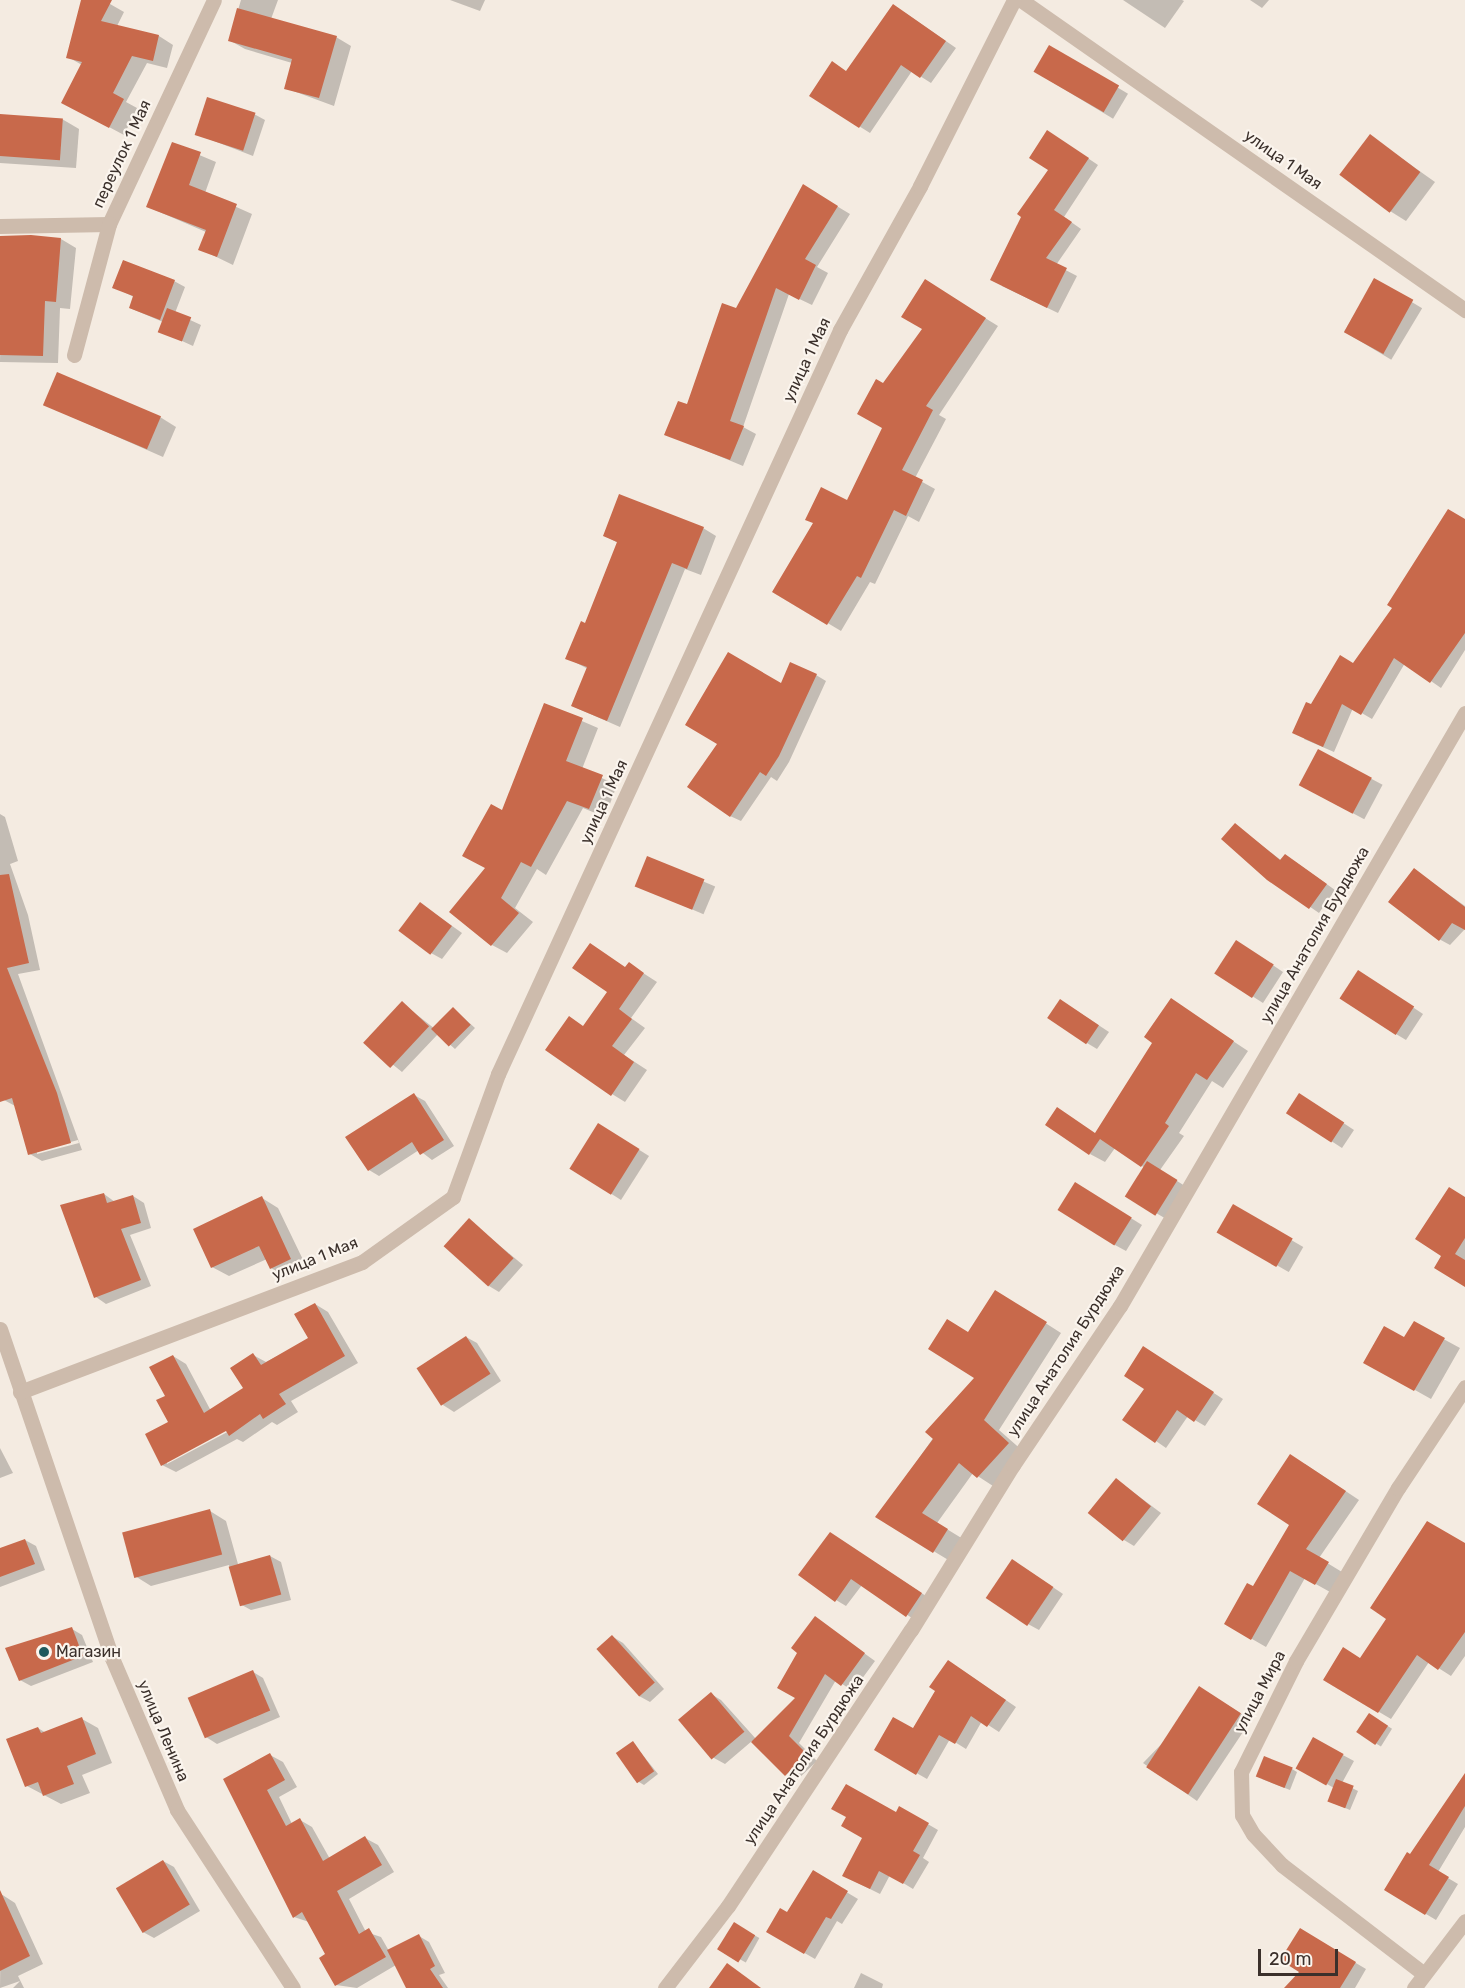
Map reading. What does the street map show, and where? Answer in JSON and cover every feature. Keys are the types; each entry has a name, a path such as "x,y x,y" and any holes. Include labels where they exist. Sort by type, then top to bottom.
{"street":[{"name":"переулок 1 Мая","path":"0,226 109,224 214,0"},
{"name":"улица 1 Мая","path":"20,1392 362,1262 453,1197 498,1074 840,330 920,186 1014,0"},
{"name":"улица 1 Мая","path":"1021,0 1465,310"},
{"path":"74,355 109,224"},
{"name":"улица Анатолия Бурдюжа","path":"665,1988 728,1906 912,1630 1012,1465 1120,1306 1465,713"},
{"name":"улица Ленина","path":"0,1329 112,1658 177,1810 293,1988"},
{"name":"улица Мира","path":"1424,1974 1282,1865 1253,1834 1242,1815 1241,1772 1302,1650 1398,1488 1465,1387"},
{"path":"1414,1988 1465,1921"}],"building":[{"path":"81,0 112,0 101,21 159,35 153,61 132,56 113,93 124,99 109,128 61,103 82,62 66,58"},
{"path":"893,4 946,41 920,78 901,65 859,128 809,96 832,61 846,71"},
{"path":"237,8 337,36 319,98 284,89 292,59 228,41"},
{"path":"1049,45 1119,86 1104,112 1034,72"},
{"path":"207,97 256,113 243,151 195,135"},
{"path":"0,114 63,118 60,160 0,156"},
{"path":"1047,130 1089,158 1054,210 1072,222 1046,258 1067,268 1047,308 990,280 1021,217 1017,214 1048,170 1029,158"},
{"path":"1370,134 1420,172 1390,213 1339,175"},
{"path":"172,142 201,152 189,185 237,204 217,257 198,250 206,230 146,207"},
{"path":"803,184 838,206 805,259 816,265 799,300 776,288 730,421 744,426 730,460 664,435 678,401 687,404 722,303 736,308"},
{"path":"31,235 61,238 56,302 45,301 43,356 0,355 0,236"},
{"path":"123,260 175,280 160,320 129,308 133,296 112,288"},
{"path":"1374,278 1413,300 1383,354 1344,332"},
{"path":"925,279 986,318 926,406 933,410 902,470 923,480 906,516 894,510 861,578 857,576 827,625 772,592 813,523 805,520 821,487 847,500 882,428 857,414 876,379 883,383 922,329 901,317"},
{"path":"167,308 191,317 182,342 158,332"},
{"path":"57,372 161,416 147,449 43,405"},
{"path":"619,494 704,527 687,569 672,563 607,721 571,706 587,667 565,659 581,621 585,623 617,542 603,536"},
{"path":"1448,509 1465,519 1465,633 1430,683 1394,658 1361,715 1342,704 1323,747 1292,733 1306,702 1311,704 1340,655 1353,663 1392,608 1387,605"},
{"path":"728,652 781,683 790,662 817,674 779,756 766,776 760,772 730,817 687,787 717,744 685,725"},
{"path":"544,703 583,718 566,761 603,775 589,809 567,801 531,867 521,862 501,898 519,913 491,946 449,912 485,868 462,856 491,804 502,810"},
{"path":"1318,749 1372,778 1353,814 1299,785"},
{"path":"1235,823 1280,860 1285,854 1327,884 1309,909 1267,880 1221,839"},
{"path":"647,856 704,879 692,910 635,887"},
{"path":"1414,868 1465,907 1465,930 1452,923 1439,941 1388,902"},
{"path":"9,874 29,963 7,968 57,1093 71,1143 28,1155 12,1098 0,1102 0,875"},
{"path":"420,902 452,926 430,955 398,931"},
{"path":"1236,940 1274,965 1252,998 1214,974"},
{"path":"590,943 625,967 629,962 644,973 619,1009 632,1019 612,1046 634,1062 611,1096 545,1050 569,1016 583,1026 607,992 572,968"},
{"path":"1358,970 1414,1006 1396,1035 1339,999"},
{"path":"1171,998 1234,1041 1207,1080 1196,1073 1165,1123 1169,1126 1141,1167 1100,1139 1089,1155 1045,1125 1057,1107 1095,1133 1152,1043 1144,1037"},
{"path":"1060,999 1099,1025 1086,1044 1047,1018"},
{"path":"402,1001 429,1026 390,1068 363,1043"},
{"path":"453,1007 471,1025 449,1047 431,1029"},
{"path":"414,1093 444,1140 420,1155 412,1142 368,1171 345,1137"},
{"path":"1299,1093 1344,1122 1331,1143 1286,1113"},
{"path":"598,1123 640,1149 611,1195 569,1169"},
{"path":"1147,1161 1178,1180 1155,1216 1125,1197"},
{"path":"1075,1182 1132,1218 1114,1245 1058,1210"},
{"path":"1449,1187 1465,1197 1465,1238 1455,1254 1465,1260 1465,1287 1434,1268 1441,1256 1415,1239"},
{"path":"104,1193 107,1203 133,1195 141,1223 121,1229 141,1280 94,1298 60,1205"},
{"path":"262,1196 291,1259 270,1269 259,1246 211,1268 193,1229"},
{"path":"1233,1204 1293,1238 1276,1267 1216,1233"},
{"path":"469,1218 514,1258 488,1286 444,1246"},
{"path":"995,1290 1047,1322 984,1420 1009,1443 977,1478 959,1463 922,1513 948,1529 933,1553 875,1517 933,1439 925,1432 974,1378 928,1349 947,1319 968,1332"},
{"path":"315,1303 345,1356 279,1394 286,1404 263,1419 260,1414 229,1436 226,1431 161,1466 145,1434 168,1422 156,1400 165,1396 149,1367 173,1355 204,1413 243,1388 230,1368 253,1353 261,1365 308,1338 294,1314"},
{"path":"1414,1321 1445,1338 1414,1391 1363,1363 1384,1326 1404,1337"},
{"path":"466,1336 491,1374 441,1406 417,1368"},
{"path":"1143,1346 1214,1392 1194,1422 1177,1410 1155,1443 1122,1420 1144,1389 1124,1376"},
{"path":"1290,1454 1346,1491 1306,1549 1329,1562 1315,1585 1290,1571 1251,1640 1224,1624 1247,1583 1253,1586 1289,1525 1257,1504"},
{"path":"1116,1478 1151,1506 1123,1541 1088,1513"},
{"path":"210,1509 222,1554 134,1578 122,1533"},
{"path":"1427,1521 1465,1543 1465,1632 1438,1670 1417,1655 1378,1713 1323,1680 1343,1647 1360,1658 1386,1619 1370,1608"},
{"path":"830,1532 922,1593 906,1617 851,1579 835,1602 798,1575"},
{"path":"25,1539 35,1564 0,1577 0,1548"},
{"path":"270,1555 281,1594 240,1606 229,1567"},
{"path":"1012,1559 1053,1587 1027,1626 986,1598"},
{"path":"815,1616 865,1653 841,1686 825,1674 789,1736 807,1754 785,1776 751,1742 795,1698 777,1688 797,1653 791,1648"},
{"name":"Магазин","path":"72,1627 83,1656 19,1681 5,1648"},
{"path":"612,1635 655,1683 639,1697 596,1649"},
{"path":"948,1660 1006,1700 987,1727 971,1716 955,1744 939,1735 916,1775 874,1750 893,1717 913,1728 935,1691 929,1687"},
{"path":"253,1670 270,1711 205,1738 188,1698"},
{"path":"1199,1686 1241,1713 1188,1795 1146,1767"},
{"path":"711,1692 744,1732 711,1759 678,1720"},
{"path":"1369,1713 1388,1726 1375,1745 1356,1732"},
{"path":"82,1717 96,1754 67,1766 74,1784 43,1796 38,1782 25,1787 6,1739 38,1727 41,1733"},
{"path":"1313,1737 1344,1754 1326,1785 1296,1768"},
{"path":"633,1741 654,1771 637,1783 616,1753"},
{"path":"270,1753 285,1780 267,1790 286,1826 300,1818 323,1861 365,1836 382,1865 337,1891 359,1934 369,1928 386,1957 335,1986 319,1958 325,1954 302,1912 293,1918 223,1779"},
{"path":"1264,1756 1293,1768 1285,1788 1256,1776"},
{"path":"1465,1773 1465,1806 1429,1865 1449,1877 1425,1915 1384,1890 1407,1852 1410,1854"},
{"path":"1336,1779 1354,1786 1345,1808 1327,1801"},
{"path":"846,1784 896,1812 899,1806 929,1823 913,1851 920,1855 903,1884 879,1871 870,1889 842,1876 862,1838 841,1826 846,1817 831,1809"},
{"path":"163,1860 190,1905 143,1933 116,1888"},
{"path":"813,1870 848,1891 831,1919 826,1917 804,1954 766,1932 780,1908 787,1912"},
{"path":"0,1890 30,1956 0,1971"},
{"path":"734,1922 755,1935 738,1962 717,1949"},
{"path":"1300,1928 1356,1962 1340,1988 1284,1988 1299,1972 1280,1960"},
{"path":"419,1934 435,1966 430,1969 443,1988 406,1988 387,1950"},
{"path":"727,1963 761,1988 709,1988"}],"place":[{"name":"Магазин","path":"44,1652"}]}
